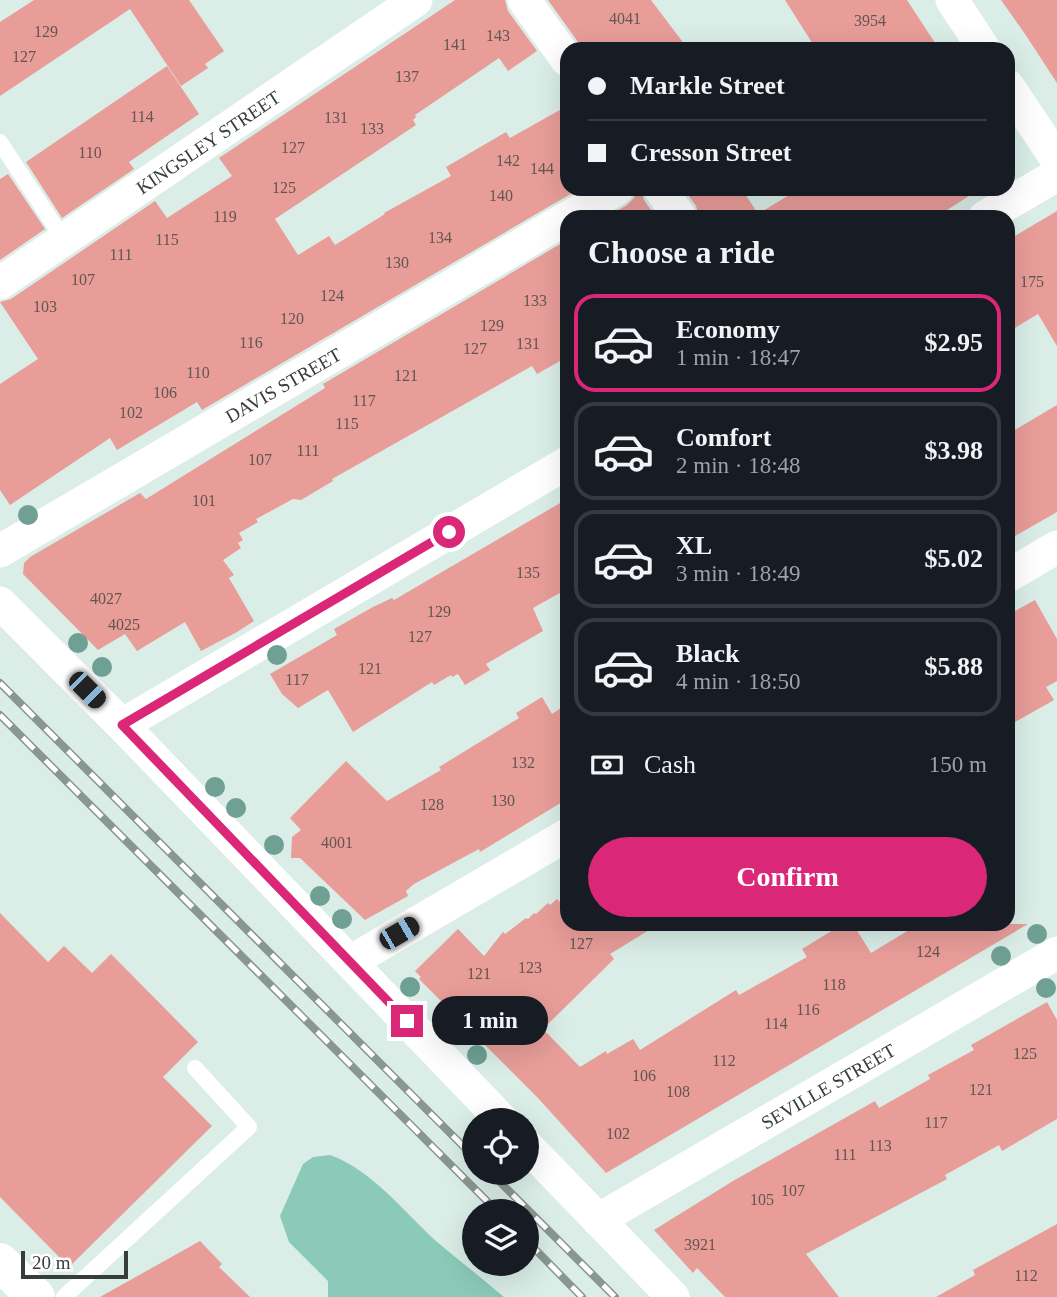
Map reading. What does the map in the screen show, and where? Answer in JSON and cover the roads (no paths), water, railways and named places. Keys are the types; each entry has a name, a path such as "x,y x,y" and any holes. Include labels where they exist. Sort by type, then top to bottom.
{"street":[{"name":"KINGSLEY STREET","path":"0,283 416,0"},
{"path":"524,0 560,50"},
{"path":"951,0 979,42"},
{"path":"1015,97 1057,160"},
{"path":"997,210 1057,175"},
{"name":"DAVIS STREET","path":"582,210 605,196"},
{"name":"DAVIS STREET","path":"0,551 560,223"},
{"path":"122,725 560,467"},
{"path":"1015,572 1057,547"},
{"path":"0,603 122,725 490,1108"},
{"path":"350,962 560,839"},
{"name":"SEVILLE STREET","path":"598,1220 1057,953"},
{"path":"539,1159 673,1297"},
{"path":"0,1262 36,1297"}],"lane":[{"path":"0,142 64,240"},
{"path":"64,1297 249,1127 195,1068"}],"railway":[{"path":"0,683 462,1145"},
{"path":"0,715 485,1199"},
{"path":"503,1185 615,1297"},
{"path":"539,1253 582,1297"}]}
